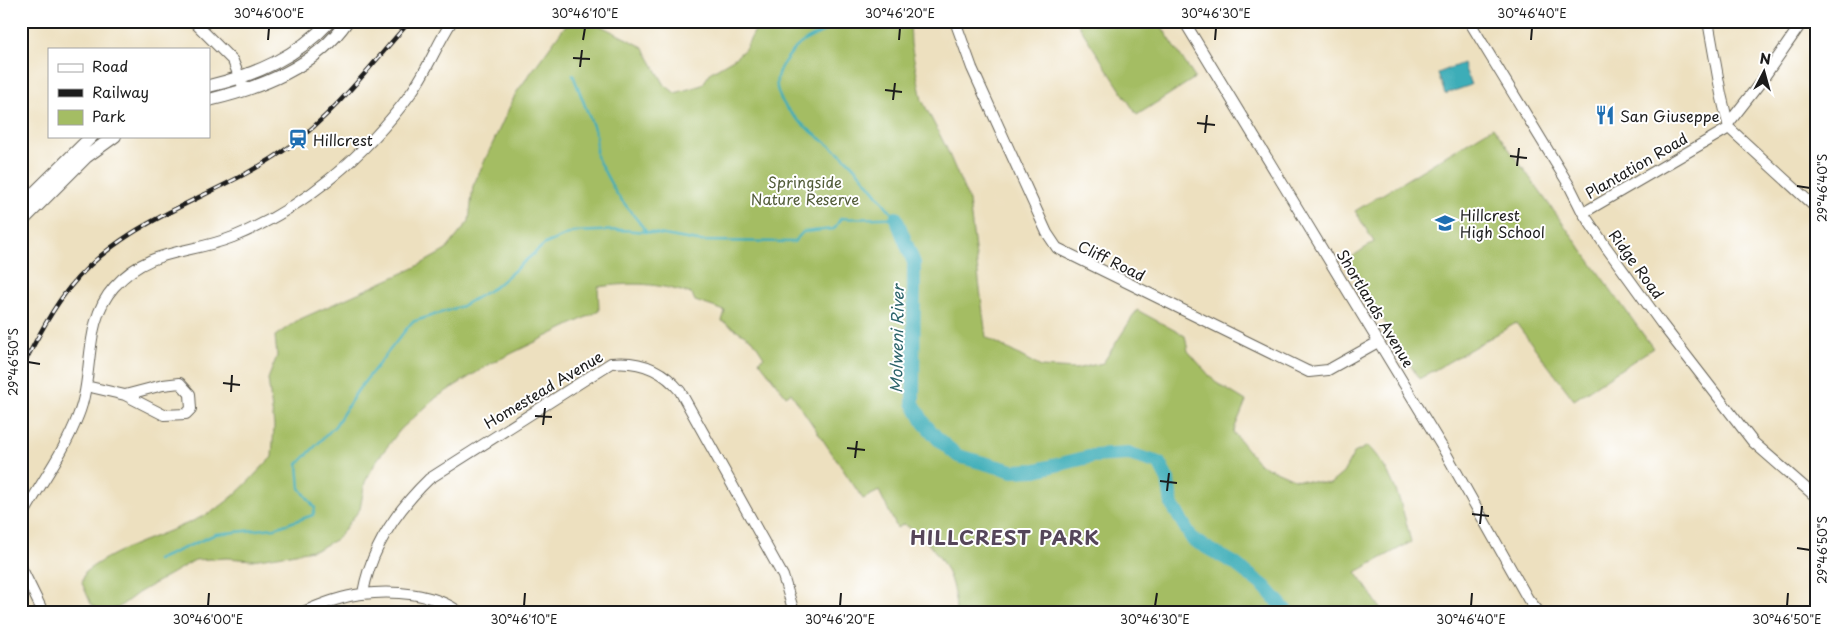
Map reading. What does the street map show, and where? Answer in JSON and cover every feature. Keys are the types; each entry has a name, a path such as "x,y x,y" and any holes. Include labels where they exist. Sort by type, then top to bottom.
{"main road":[{"path":"210,86 240,78 291,55 330,21"},
{"path":"210,100 244,91 307,61 323,48 347,21"},
{"path":"21,206 90,138"},
{"path":"21,222 86,157 112,138"}],"street":[{"path":"121,21 127,23 130,21"},
{"path":"193,21 233,61 244,91"},
{"path":"21,519 78,416 86,386 97,316 106,297 126,274 142,263 157,257 205,246 234,236 282,210 325,180 366,147 393,117 414,87 452,21"},
{"name":"Cliff Road","path":"954,21 972,68 1056,248 1309,372 1321,372 1333,368 1378,342"},
{"name":"Shortlands Avenue","path":"1184,21 1457,471 1525,595 1539,612"},
{"name":"Ridge Road","path":"1469,21 1569,185 1583,213 1662,324 1753,442 1816,496"},
{"path":"1708,21 1728,126 1816,208"},
{"name":"Plantation Road","path":"1583,213 1728,126 1803,21"},
{"name":"Homestead Avenue","path":"363,594 369,565 389,526 413,494 429,479 611,363 623,362 642,364 657,370 670,379 680,391 783,576 794,612"},
{"path":"86,386 125,395 164,415 186,414 191,410 190,394 180,383 163,384 125,395"},
{"path":"21,567 43,612"},
{"path":"303,612 341,598 363,594 393,593 431,599 452,606 459,612"}],"green space":[{"name":"Springside Nature Reserve","path":"760,21 910,21 911,44 922,100 946,147 969,201 986,337 1041,367 1075,369 1103,363 1137,310 1185,336 1188,351 1215,382 1246,401 1233,432 1258,463 1294,479 1330,484 1343,473 1354,453 1368,446 1391,479 1401,503 1411,542 1356,572 1383,612 956,612 952,584 942,561 915,532 904,524 897,528 879,491 863,499 791,393 786,396 759,361 764,357 753,340 722,321 725,311 695,301 692,294 645,284 598,287 599,311 490,364 437,397 401,429 377,460 365,482 360,509 337,539 318,549 252,560 227,558 195,560 138,593 118,608 102,612 91,604 82,583 85,572 115,553 213,511 237,493 272,457 274,426 268,379 277,356 275,336 298,320 414,268 446,250 469,221 473,186 516,93 565,26 593,22 643,47 665,85 675,93 702,85 711,72 735,58 745,49"},
{"path":"1079,21 1158,21 1195,78 1137,115 1077,23"},
{"path":"1493,127 1653,348 1574,400 1516,323 1419,379 1347,260 1374,242 1355,211"}],"water":[{"path":"1463,63 1471,85 1445,94 1438,73"}],"waterway":[{"path":"844,21 806,40 794,49 777,76 777,90 783,103 794,116 806,128 844,157 864,178 896,218"},
{"path":"573,75 596,134 596,156 616,193 646,231"},
{"path":"157,560 216,534 275,528 313,515 315,508 300,488 298,464 335,426 358,390 412,322 462,306 495,287 545,244 573,232 622,230 647,232 698,241 794,242 803,232 834,229 841,218 896,218"},
{"name":"Molweni River","path":"896,218 914,263 913,403 924,423 938,439 958,456 1013,471 1036,470 1093,456 1129,454 1159,463 1168,480 1172,505 1193,540 1234,563 1264,586 1287,612"}],"railway":[{"path":"21,369 56,306 70,287 93,263 118,242 146,225 262,165 289,147 338,103 410,21"}],"place":[{"name":"San Giuseppe","path":"1605,115"},
{"name":"Hillcrest","path":"298,139"},
{"name":"Hillcrest High School","path":"1445,223"}],"district":[{"name":"HILLCREST PARK","path":"1005,537"}]}
